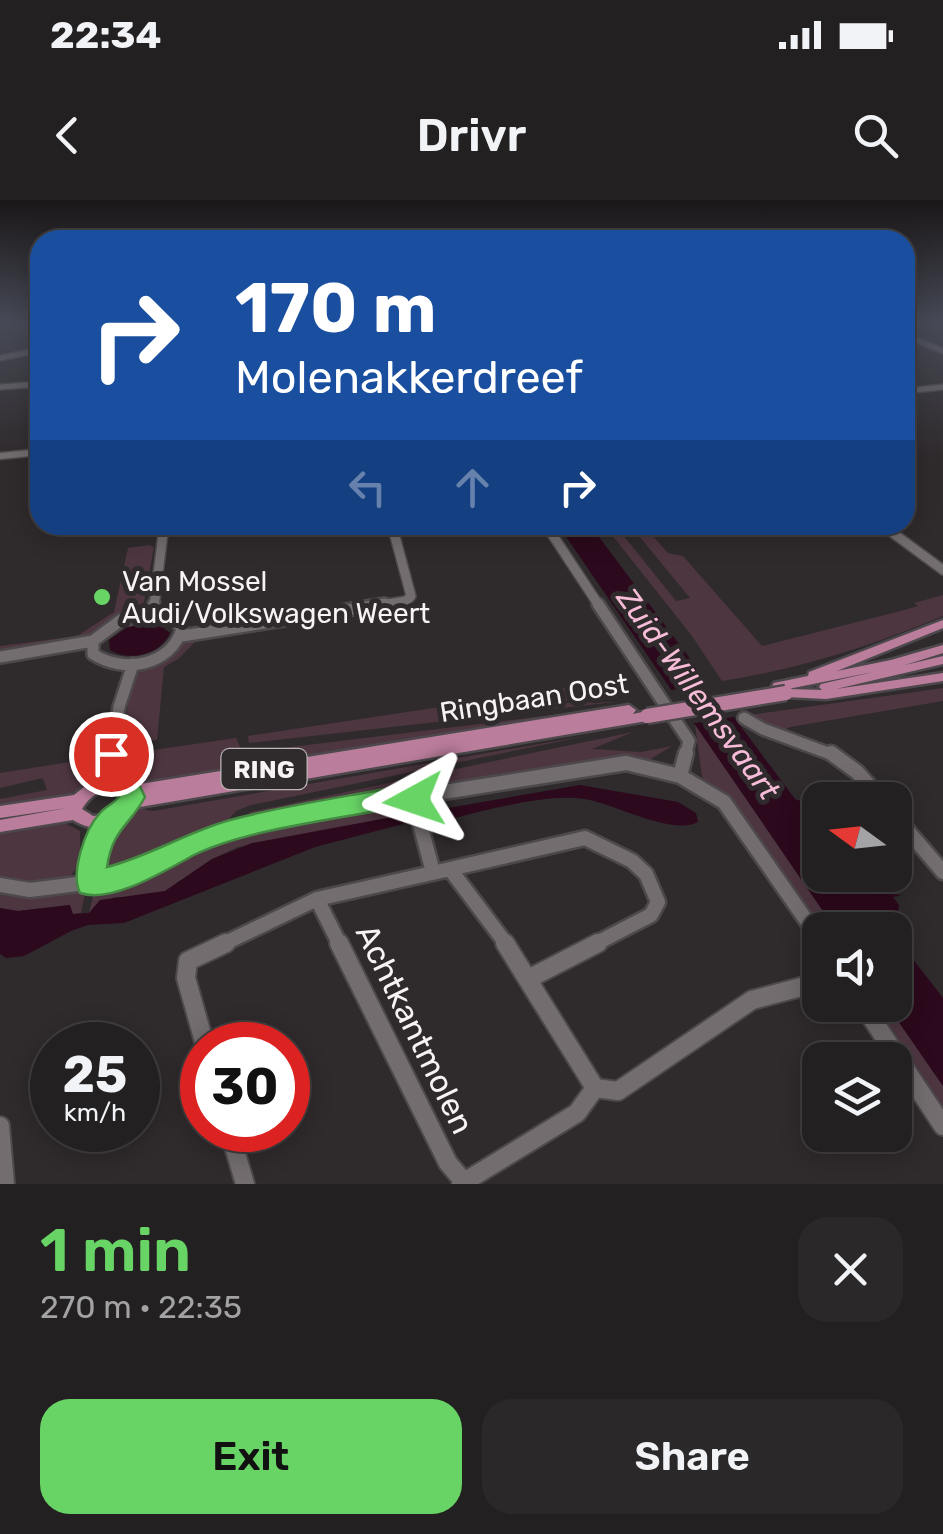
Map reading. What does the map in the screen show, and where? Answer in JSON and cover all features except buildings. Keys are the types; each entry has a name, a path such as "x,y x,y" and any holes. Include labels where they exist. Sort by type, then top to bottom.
{"main road":[{"path":"787,687 943,624"},
{"name":"Ringbaan Oost","path":"131,797 787,687 943,649"},
{"name":"Ringbaan Oost","path":"787,687 847,684 943,660"},
{"path":"787,687 826,695 943,677"},
{"path":"0,812 82,812 109,820 131,797 106,784 82,812 0,826"}],"street":[{"path":"0,387 30,385"},
{"path":"915,390 943,387"},
{"path":"0,456 30,453"},
{"path":"150,614 162,535"},
{"path":"92,644 98,659 118,665 134,664 160,656 182,632 406,602 411,596 395,535"},
{"path":"553,535 689,741 680,776"},
{"path":"897,535 943,570"},
{"path":"898,535 943,560"},
{"path":"0,656 92,644 107,626 150,614 174,618 182,632"},
{"path":"106,784 123,686 134,664"},
{"path":"118,665 123,686"},
{"path":"744,718 769,733 825,750 844,761 864,782"},
{"path":"0,885 30,890 90,884 143,870 187,846 231,830 626,762 680,776 724,802 802,914"},
{"path":"413,797 441,871 458,876 530,978 595,1088 618,1091 752,1000 802,987"},
{"path":"82,812 96,850"},
{"path":"90,884 96,850 109,820"},
{"path":"912,836 943,872"},
{"name":"Achtkantmolen","path":"198,1022 186,978 188,961 317,899 349,888 586,838 632,861 646,874 658,902 651,915 530,978"},
{"name":"Achtkantmolen","path":"317,899 448,1163 464,1183 577,1113 595,1088"},
{"path":"874,1022 943,1126"},
{"path":"0,1126 5,1184"},
{"path":"236,1152 245,1184"}],"shaded area":[{"path":"612,535 623,535 676,601 690,598 638,535 652,535 668,553 683,556 762,646 901,611 943,595 943,616 834,655 722,681 692,636"},
{"path":"154,547 142,612 88,638 0,653 0,646 77,636 114,612 128,548"},
{"path":"199,638 164,667 157,740 121,744 134,673"},
{"path":"632,678 560,703 615,702 249,743 248,736"},
{"path":"943,688 943,701 790,727 777,734 749,715"},
{"path":"593,710 146,783 126,778 118,771 119,755 236,738 241,749 250,752"},
{"path":"695,724 802,880 802,892 810,892 824,912 810,912 754,829 702,777"},
{"path":"633,732 592,749 641,752 672,746 644,763 595,760 238,824 250,812"},
{"path":"591,735 251,805 236,811 221,828 112,872 100,862 111,829 138,808 153,811"},
{"path":"101,757 95,772 74,792 46,802 0,809 0,799 47,790 43,778 0,788 0,773"},
{"path":"406,806 411,815 402,818 238,847 212,859 165,891 114,897 89,913 95,888 218,839"},
{"path":"59,820 80,831 80,862 70,877 40,885 0,882 0,830"},
{"path":"86,889 81,913 72,914 69,905 18,911 0,908 0,895 35,897"},
{"path":"883,1022 899,1022 943,1086 943,1111 912,1065 912,1042 897,1042"}],"water":[{"name":"Zuid-Willemsvaart","path":"565,535 597,535 795,799 802,802 802,880"},
{"path":"156,622 170,633 159,647 135,656 110,650 109,640 132,624"},
{"path":"580,785 678,802 696,813 698,822 673,825 569,798 517,803 450,819 435,818 442,809"},
{"path":"402,818 403,824 315,847 124,923 88,925 24,956 6,958 0,954 0,908 18,911 70,905 73,914 89,913 100,900 165,891 212,859 252,843"},
{"path":"810,892 888,892 902,895 893,897 899,905 898,912 824,912"},
{"path":"912,958 943,998 943,1086 899,1022 912,1022"}],"pier":[{"path":"714,683 739,716 689,724 665,691"}],"place":[{"name":"Van Mossel Audi/Volkswagen Weert","path":"102,597"}],"route":[{"path":"111,754 114,782 128,786 132,797 125,810 109,820 96,850 90,884 143,870 187,846 231,830 412,794 414,800"}]}
